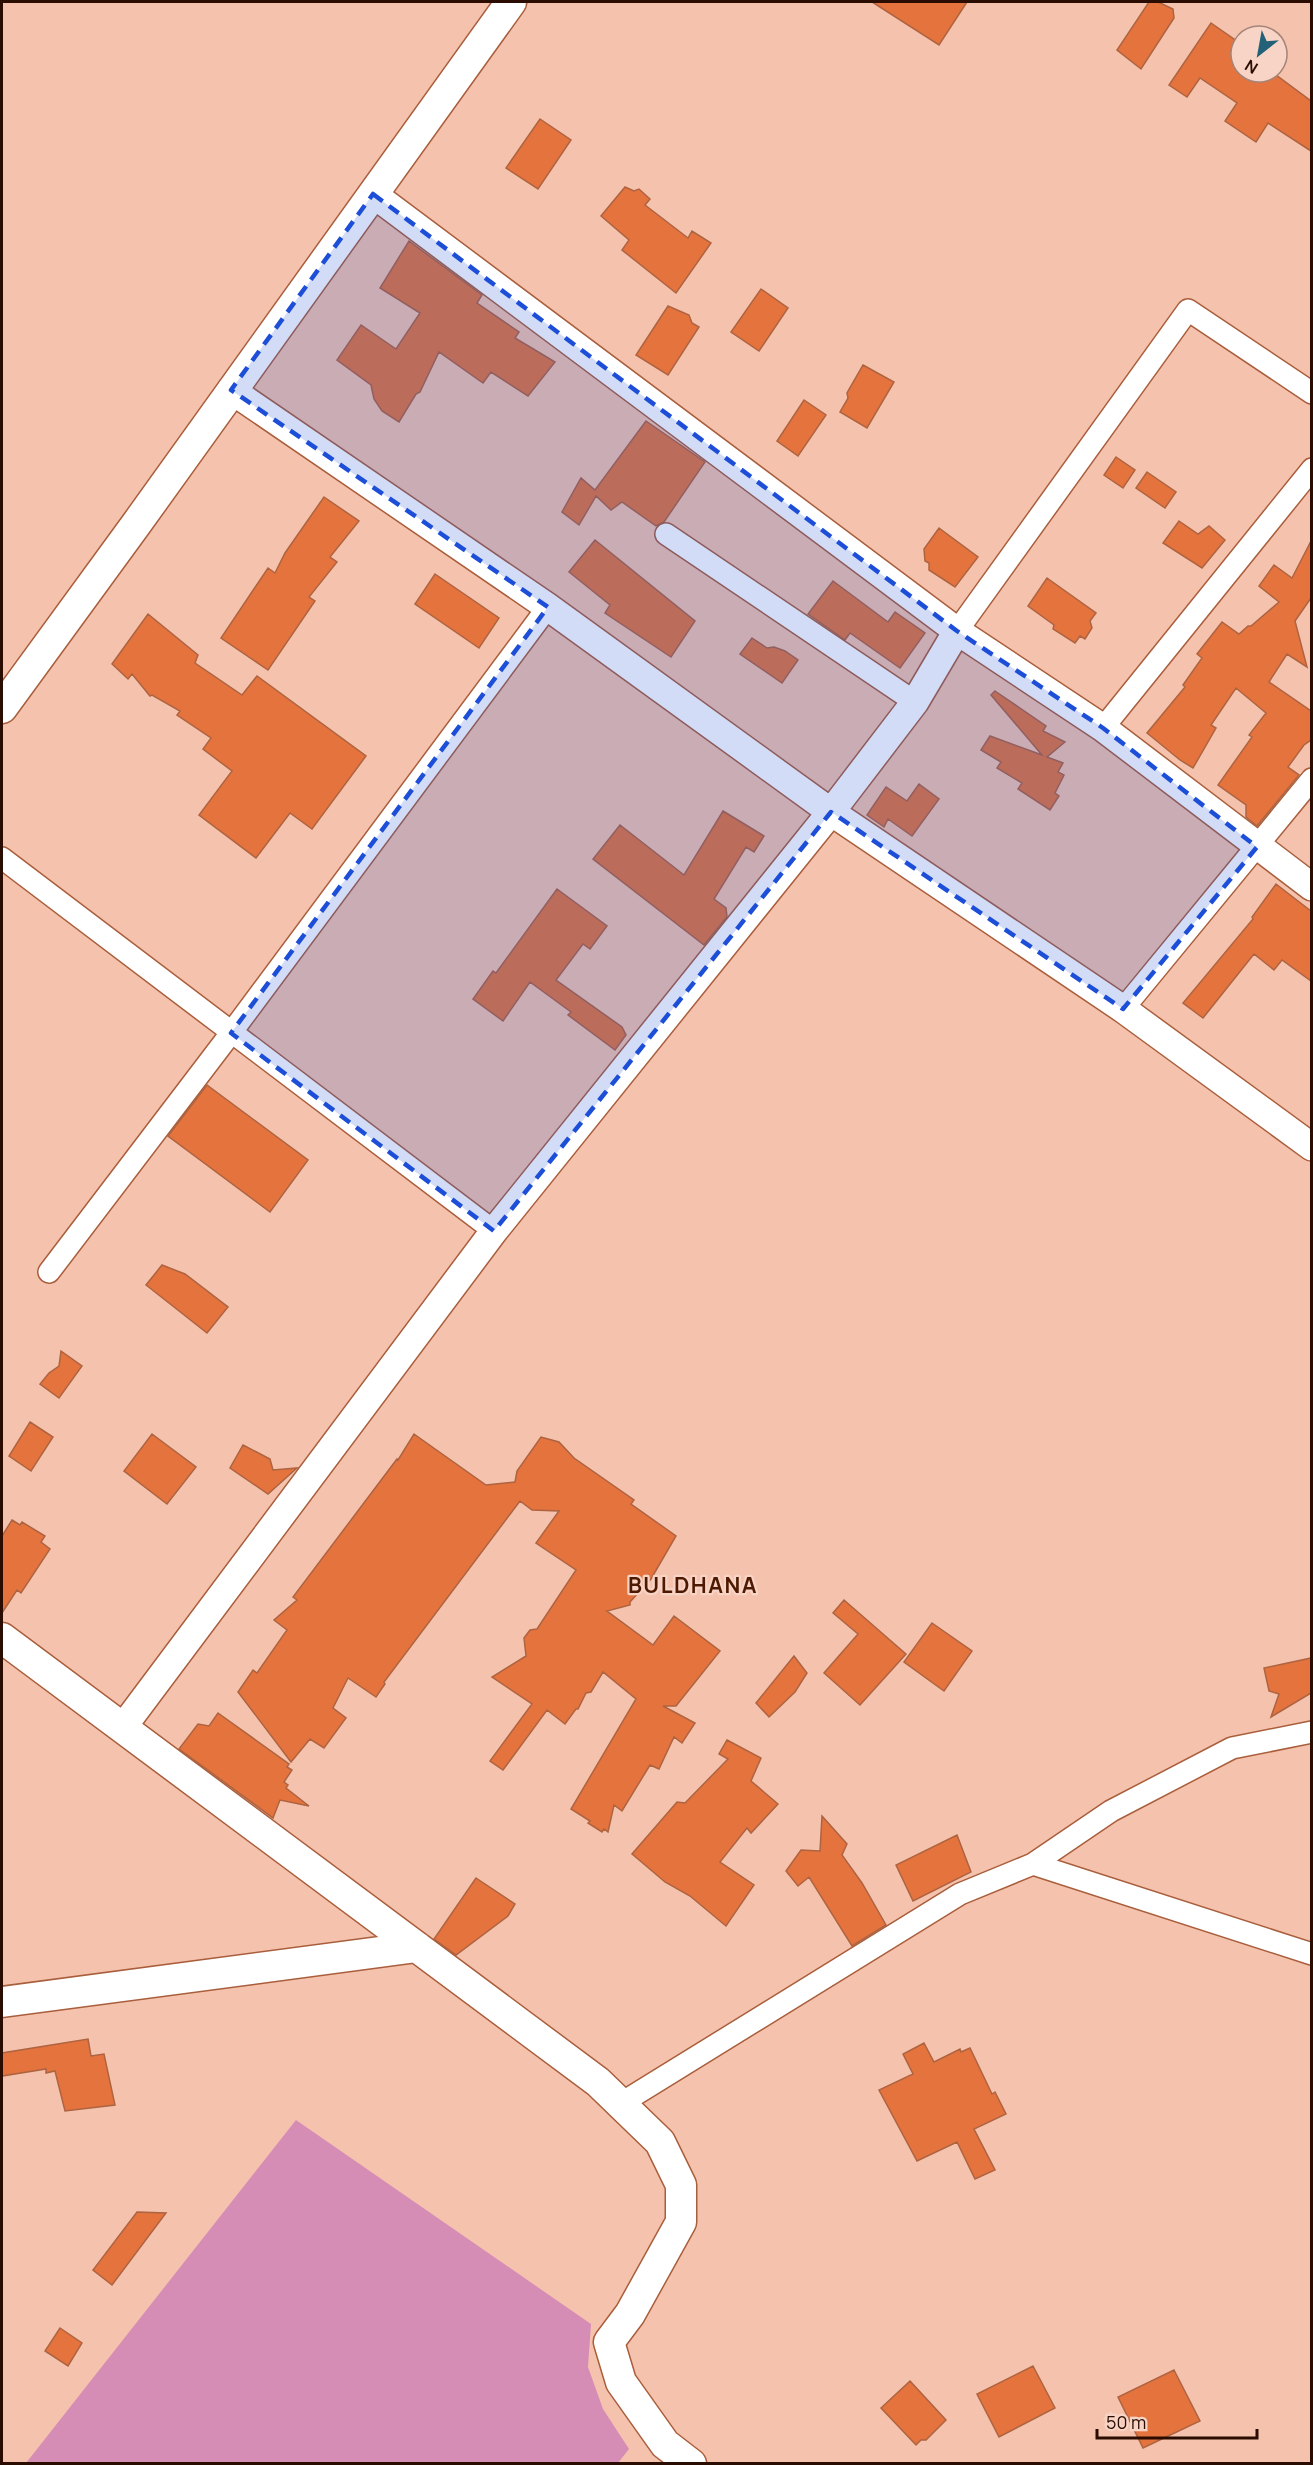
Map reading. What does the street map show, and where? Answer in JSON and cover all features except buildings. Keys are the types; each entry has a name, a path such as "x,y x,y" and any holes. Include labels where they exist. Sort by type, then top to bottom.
{"main road":[{"path":"2,708 511,2"},
{"path":"2,1638 598,2082 660,2142 681,2184 681,2222 630,2314 609,2342 621,2382 665,2444 691,2463"},
{"path":"2,2002 417,1947"}],"street":[{"path":"373,194 957,631 1103,728 1311,887"},
{"path":"123,1727 494,1231 831,812 915,702 957,631 1188,310 1311,393"},
{"path":"231,390 548,607 831,812 1123,1009 1311,1147"},
{"path":"1103,728 1311,469"},
{"path":"666,534 915,702"},
{"path":"49,1272 231,1033 548,607"},
{"path":"1123,1009 1311,779"},
{"path":"2,858 494,1231"},
{"path":"620,2104 960,1894 1033,1864 1111,1811 1232,1748 1311,1732"},
{"path":"1033,1864 1311,1954"}],"highlighted area":[{"path":"373,194 957,631 1103,728 1257,847 1123,1009 831,812 494,1231 231,1033 548,607 231,390"}],"shaded area":[{"path":"296,2120 591,2324 588,2367 603,2409 629,2449 618,2463 26,2463"}],"district":[{"name":"BULDHANA","path":"693,1585"}]}
